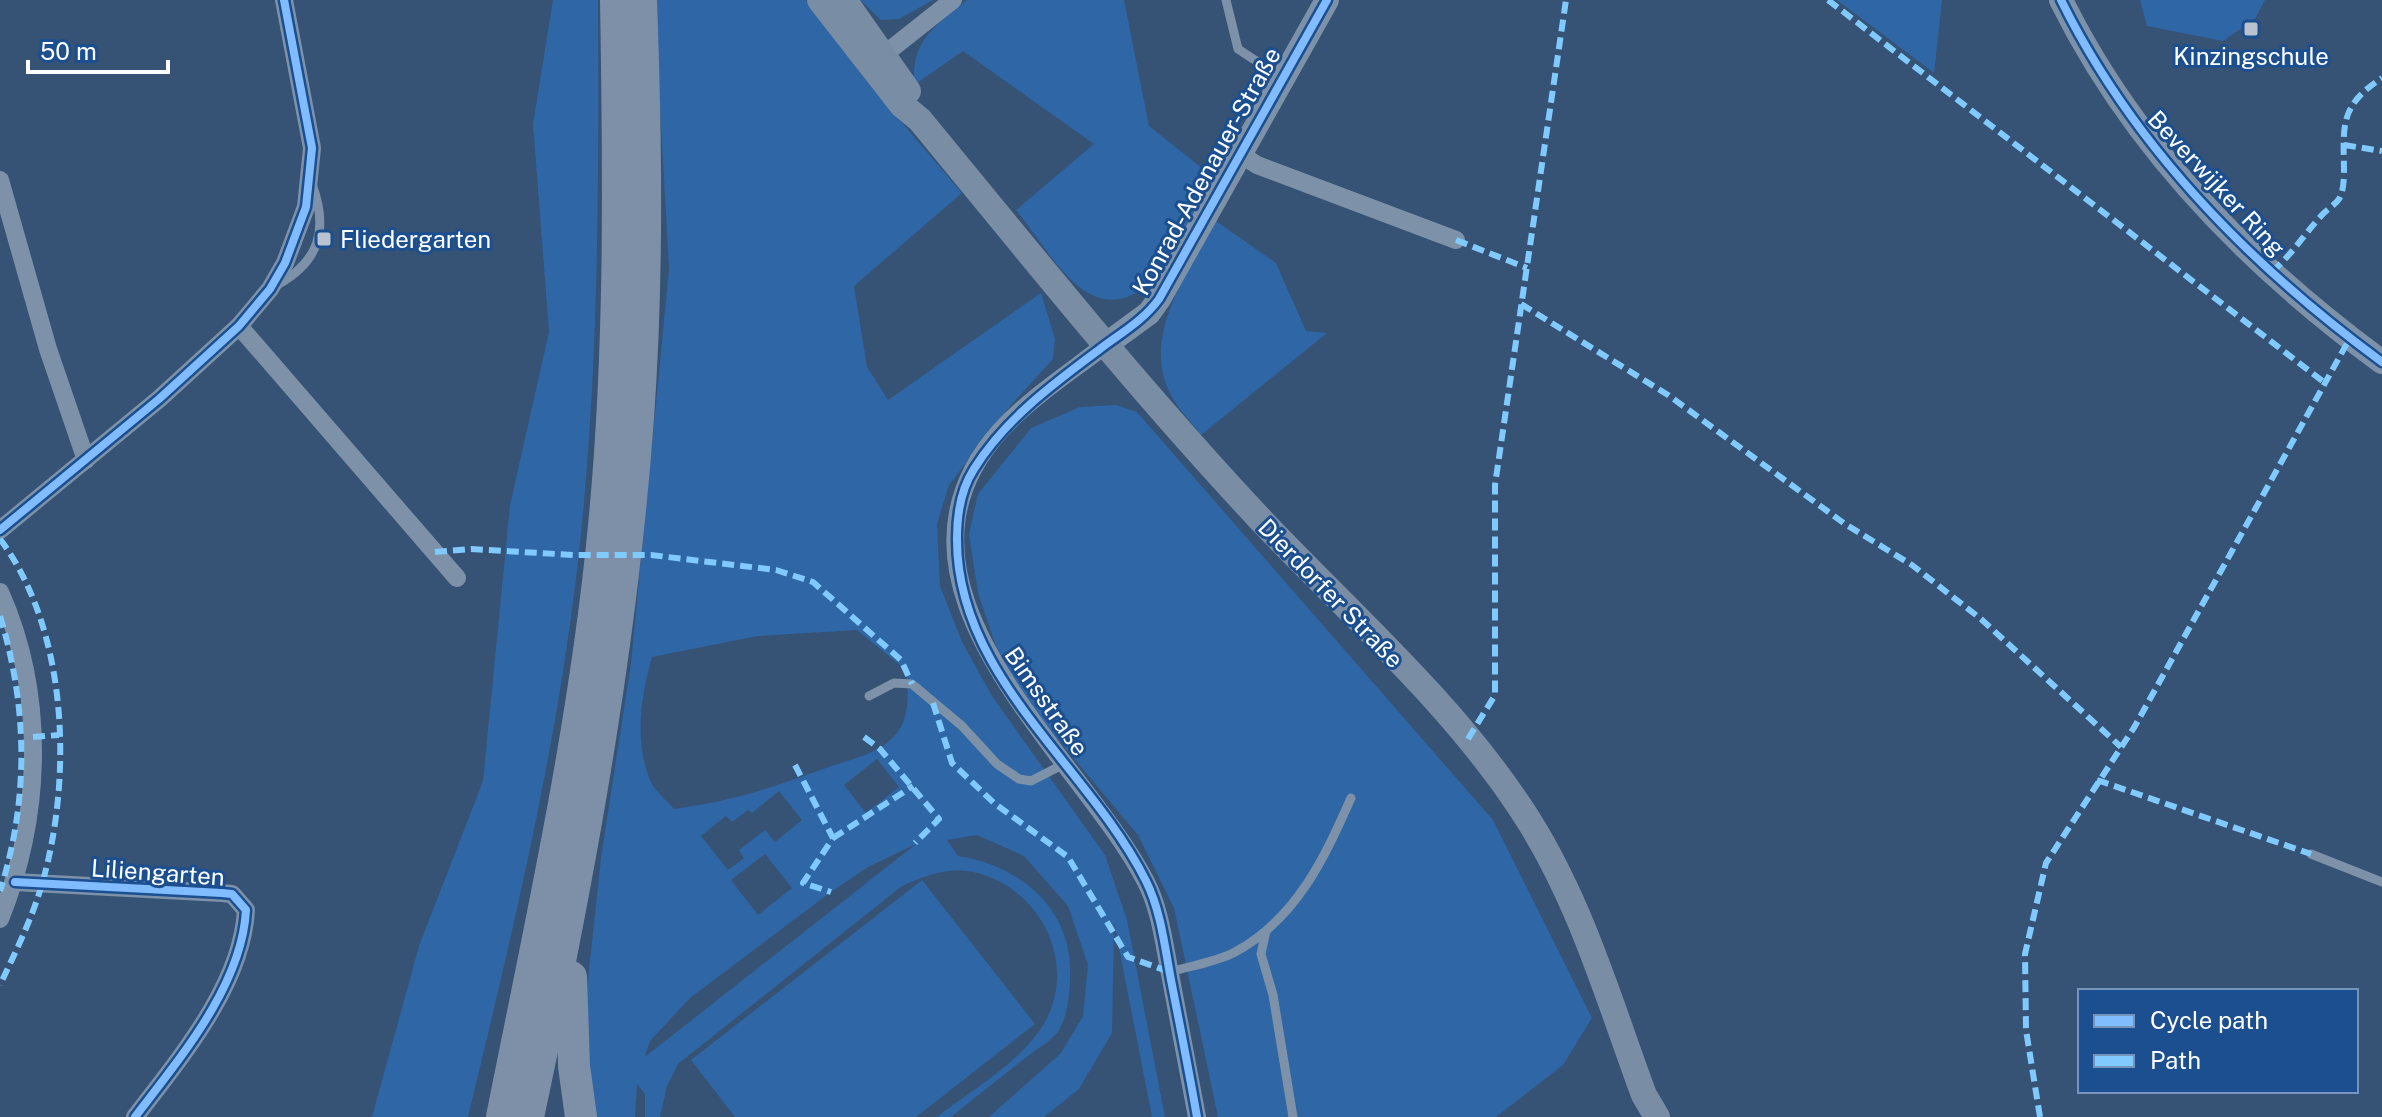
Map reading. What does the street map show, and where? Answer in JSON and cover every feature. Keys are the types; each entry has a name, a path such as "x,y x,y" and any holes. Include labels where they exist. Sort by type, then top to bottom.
{"highway":[{"path":"616,0 616,529"},
{"path":"528,1117 600,746 610,579 645,283 641,0"},
{"path":"502,1117 610,579"},
{"path":"577,874 571,1028 581,1117"}],"main road":[{"name":"Dierdorfer Straße","path":"820,0 878,59"},
{"name":"Dierdorfer Straße","path":"844,0 902,105 920,120 1104,346 1259,518 1457,725 1520,808 1571,895 1644,1095 1657,1117"}],"street":[{"path":"0,530 86,460 239,326 270,289 298,235 312,148 284,0"},
{"path":"878,59 953,0"},
{"name":"Konrad-Adenauer-Straße","path":"1104,346 1149,313 1159,299 1327,0"},
{"name":"Beverwijker Ring","path":"2061,0 2081,41 2140,132 2272,272 2382,362"},
{"path":"1240,154 1257,165 1456,240"},
{"path":"0,180 48,349 86,460"},
{"path":"239,326 457,578"},
{"name":"Bimsstraße","path":"1104,346 1001,431 972,472 957,513 957,570 975,629 1006,686 1113,824 1147,883 1170,972 1197,1117"},
{"path":"0,592 22,660 33,737 31,804 15,882 0,919"},
{"name":"Liliengarten","path":"15,882 232,894 246,910 241,938 221,989 185,1048 135,1117"}],"lane":[{"path":"1226,0 1238,49 1282,78"},
{"path":"869,696 894,683 912,684 962,726 997,764 1019,779 1031,781 1066,763"},
{"path":"1170,972 1233,953 1266,931 1304,894 1351,798"},
{"path":"2311,854 2382,882"},
{"path":"1266,931 1261,954 1273,995 1293,1117"}],"shaded area":[{"path":"553,0 598,0 598,217 589,435 576,579 556,715 515,917 468,1117 372,1117 419,946 483,781 510,505 549,332 533,124"},
{"path":"654,0 806,0 868,83 962,193 854,286 867,367 888,400 1041,293 1055,339 1053,359 1011,405 949,485 937,524 940,586 962,642 992,696 1105,855 1127,920 1165,1117 1152,1117 1114,922 1112,1033 1079,1089 1044,1117 989,1117 1061,1053 1083,1016 1088,965 1068,906 1024,856 977,835 947,840 958,856 1003,870 1023,881 1040,896 1063,932 1069,955 1069,992 1066,1014 1057,1033 951,1117 937,1117 1028,1045 1049,1014 1056,991 1057,968 1053,946 1044,925 1031,907 1015,891 995,879 964,871 936,873 902,886 678,1064 667,1086 660,1117 645,1117 645,1094 637,1084 635,1117 596,1117 584,1016 601,858 631,663 669,269","holes":["857,630 906,670 907,701 903,724 884,745 864,755 750,794 674,809 652,784 642,749 642,703 652,657 758,636","877,759 899,787 866,813 844,785","779,791 802,820 775,842 765,830 739,850 744,858 728,870 701,836 726,816 732,822 748,810 752,813","916,844 645,1056 650,1041 690,998 868,867","765,854 792,888 758,915 731,880"]},
{"path":"860,0 933,0 899,19 881,20"},
{"path":"967,0 1124,0 1149,126 1212,176 1178,245 1162,268 1144,287 1125,298 1102,299 1078,286 1053,260 1016,210 1094,144 963,51 914,85 917,56 927,35"},
{"path":"1837,0 1942,0 1934,73"},
{"path":"2140,0 2265,0 2255,19 2223,41 2147,26"},
{"path":"1216,221 1276,263 1306,331 1327,333 1201,435 1171,395 1163,373 1161,350 1164,327 1172,305"},
{"path":"1116,405 1137,412 1493,820 1592,1018 1563,1065 1496,1117 1218,1117 1174,908 1138,835 1007,679 978,593 969,534 978,494 1031,428 1080,407"},
{"path":"922,880 1035,1024 916,1117 735,1117 691,1060"}],"marked path":[{"path":"1468,739 1495,695 1495,485 1566,0"},
{"path":"1828,0 2325,383"},
{"path":"2272,272 2339,199 2343,184 2347,116 2359,97 2382,78"},
{"path":"2344,145 2382,151"},
{"path":"1456,240 1527,268"},
{"path":"1521,304 1668,395 1845,524 1912,565 1981,619 2121,747"},
{"path":"2040,1117 2026,1030 2025,954 2046,863 2135,726 2350,338"},
{"path":"0,539 23,576 40,616 58,706 60,752 58,798 42,884 0,985"},
{"path":"435,552 471,549 574,555 651,555 776,570 813,582 901,660 912,684"},
{"path":"0,616 16,685 21,754 16,823 0,891"},
{"path":"933,703 952,763 994,803 1068,857 1128,957 1170,972"},
{"path":"33,737 59,735"},
{"path":"864,737 880,749 939,819 915,843"},
{"path":"795,765 833,838 803,883 831,892"},
{"path":"2097,780 2311,854"},
{"path":"833,838 913,786"}],"cycle path":[{"path":"0,530 159,399 239,326 270,289 285,263 306,207 312,148 284,0"},
{"path":"1197,1117 1162,930 1151,893 1121,839 1029,718 1001,677 978,634 962,588 958,520 970,477 1000,434 1048,389 1139,320 1159,299 1327,0"},
{"path":"2061,0 2090,54 2123,105 2199,200 2287,285 2382,362"},
{"path":"15,882 232,894 246,910 242,938 221,994 188,1046 135,1117"}],"place":[{"name":"Kinzingschule","path":"2251,29"},
{"name":"Fliedergarten","path":"324,239"}]}
